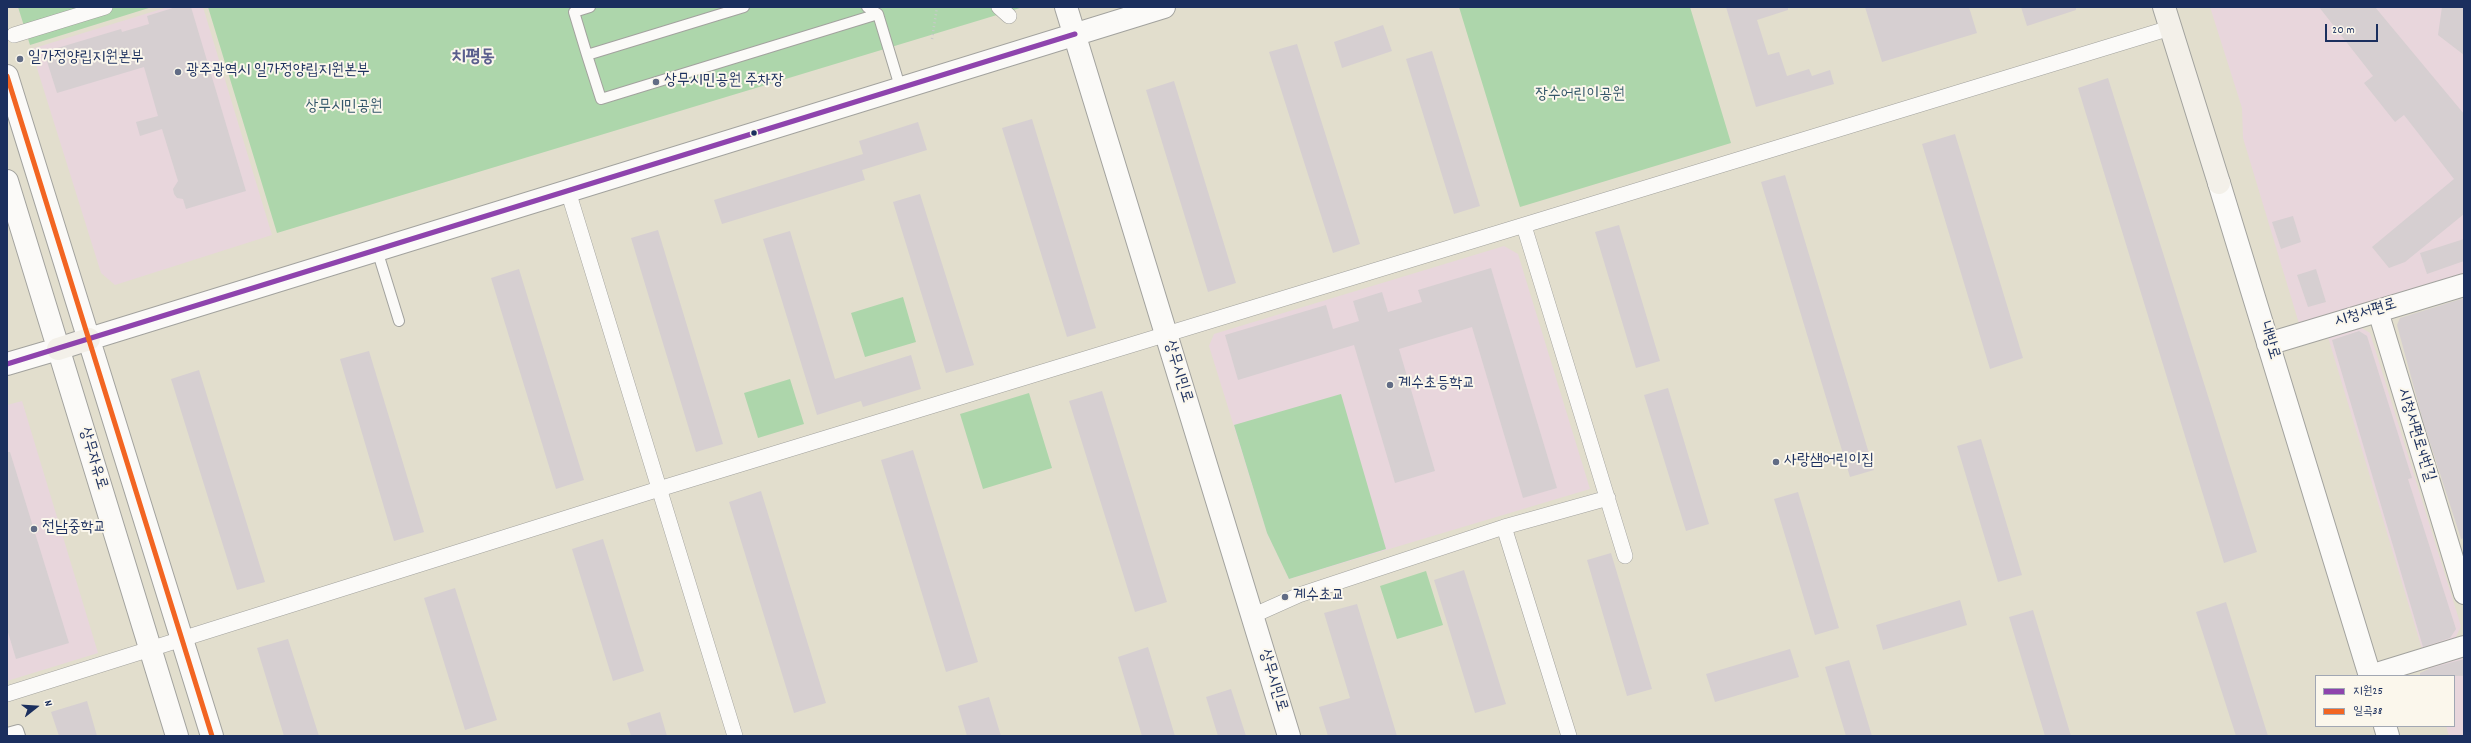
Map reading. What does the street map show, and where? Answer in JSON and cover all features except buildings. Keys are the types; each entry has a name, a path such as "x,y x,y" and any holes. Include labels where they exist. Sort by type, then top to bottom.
{"main road":[{"name":"내방로","path":"2164,7 2219,183"},
{"path":"58,348 89,339"}],"street":[{"path":"14,35 105,7"},
{"name":"상무시민로","path":"1066,7 1165,336 1289,736"},
{"path":"89,339 901,90 1164,7"},
{"path":"7,694 152,650 659,489 1165,336 2170,28"},
{"name":"상무자유로","path":"7,76 212,736"},
{"name":"상무자유로","path":"7,181 178,736"},
{"name":"내방로","path":"2219,183 2370,675"},
{"path":"568,191 734,736"},
{"path":"1524,226 1625,556"},
{"name":"시청서편로","path":"2268,344 2464,285"},
{"name":"시청서편로4번길","path":"2378,311 2458,557 2464,594"},
{"path":"7,364 58,348"},
{"path":"1252,616 1299,596 1504,527 1608,498"},
{"path":"1504,527 1569,736"},
{"path":"2370,675 2464,646"}],"lane":[{"path":"590,7 574,12 601,99 878,14"},
{"path":"587,55 744,7"},
{"path":"867,7 878,14 901,90"},
{"path":"377,250 399,322"},
{"path":"7,733 18,730 20,736"}],"path":[{"path":"932,39 937,7"}],"shaded area":[{"name":"광주광역시 일가정양립지원본부","path":"168,7 203,7 272,235 115,285 101,273 31,49"},
{"path":"2210,7 2464,7 2464,278 2300,327 2243,138 2242,108"},
{"name":"계수초등학교","path":"1504,246 1518,254 1590,489 1289,579 1267,533 1209,346 1214,334"},
{"path":"2360,327 2370,333 2461,626 2455,639 2422,649 2328,337"},
{"name":"전남중학교","path":"22,401 98,653 7,681 7,405"},
{"path":"2461,658 2464,660 2464,736 2449,736 2446,727 2455,727 2455,675 2431,675 2428,668"}],"green space":[{"path":"18,7 152,7 30,45"},
{"name":"상무시민공원","path":"208,7 1020,7 1020,8 277,233"},
{"name":"장수어린이공원","path":"1459,7 1690,7 1731,143 1520,207"},
{"path":"903,297 916,342 865,357 851,313"},
{"path":"790,379 804,424 758,438 744,393"},
{"path":"1029,393 1052,468 983,489 960,414"},
{"path":"1341,394 1386,549 1289,579 1267,533 1234,425"},
{"path":"1426,571 1443,625 1397,639 1380,586"}],"transit line":[{"name":"지원25","path":"7,364 1075,34"},
{"name":"일곡38","path":"7,76 212,736"}],"place":[{"name":"일가정양립지원본부","path":"20,59"},
{"name":"광주광역시 일가정양립지원본부","path":"178,72"},
{"name":"상무시민공원 주차장","path":"656,82"},
{"name":"계수초등학교","path":"1390,385"},
{"name":"사랑샘어린이집","path":"1776,462"},
{"name":"전남중학교","path":"34,529"},
{"name":"계수초교","path":"1285,597"}],"district":[{"name":"치평동","path":"473,59"}]}
